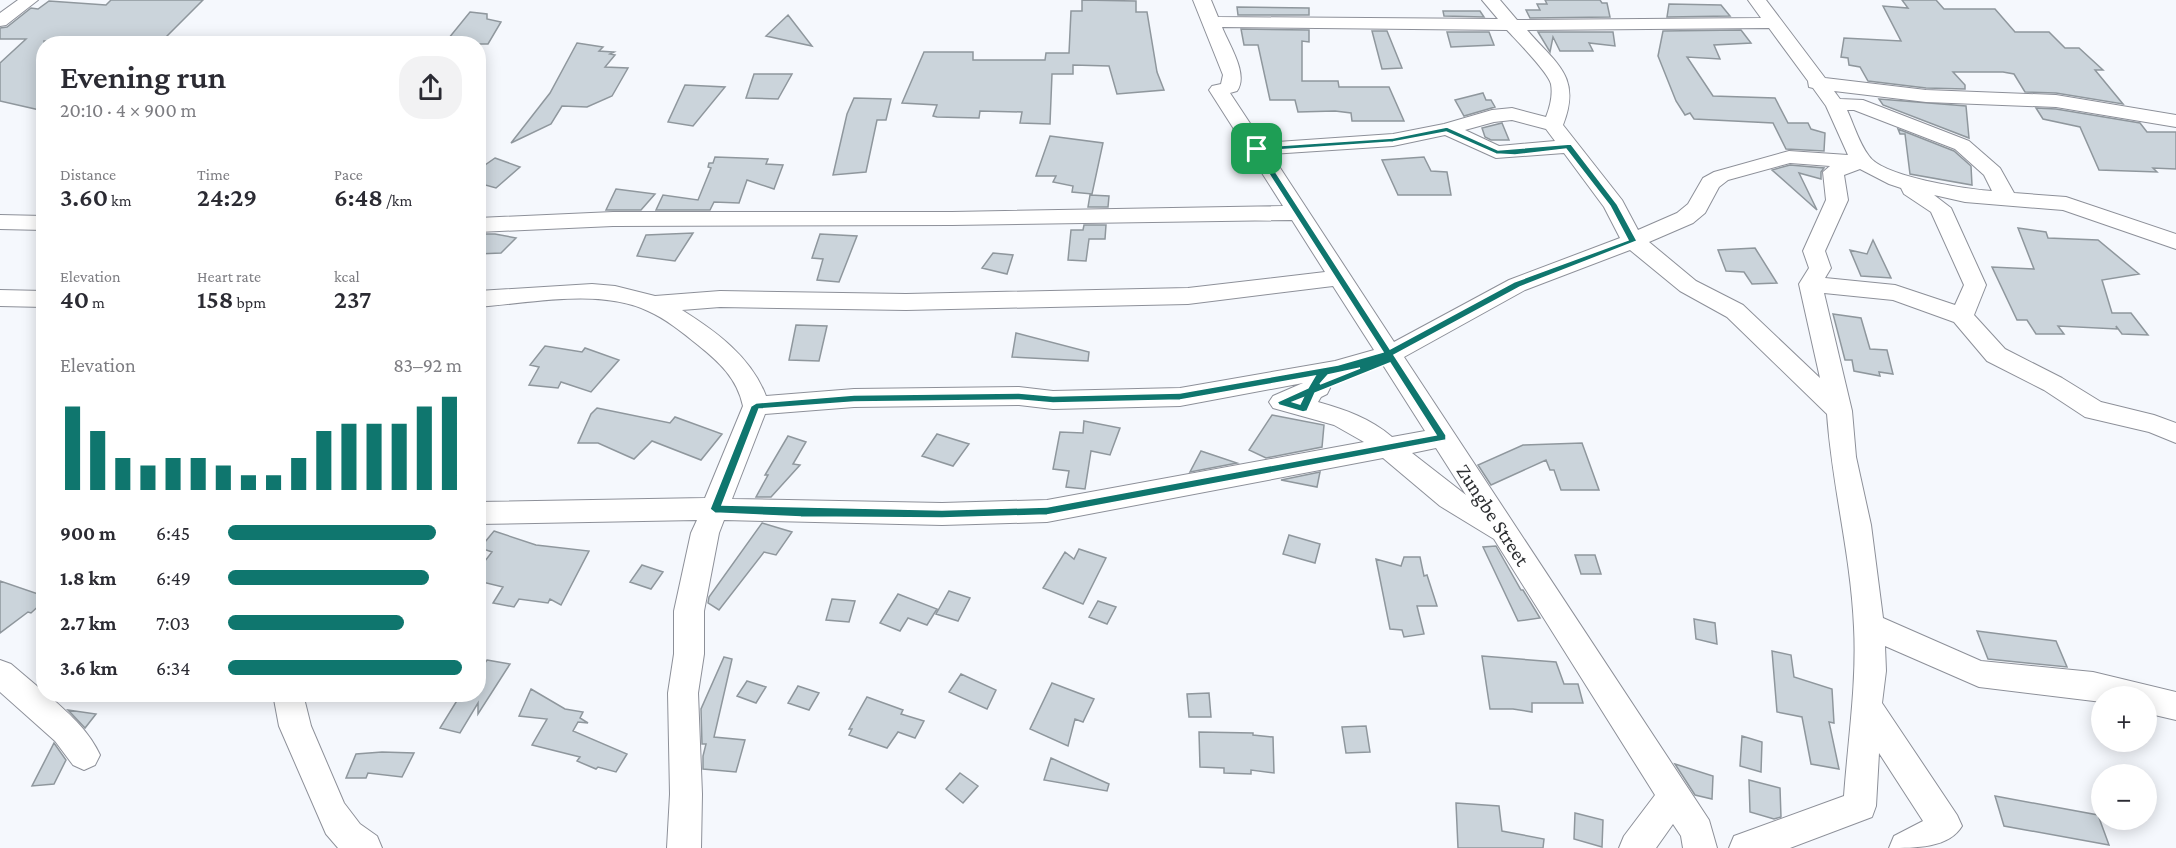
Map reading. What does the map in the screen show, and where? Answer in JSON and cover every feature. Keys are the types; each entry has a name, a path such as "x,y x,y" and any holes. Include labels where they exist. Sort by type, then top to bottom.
{"street":[{"path":"0,21 29,0"},
{"name":"Zungbe Street","path":"1202,0 1232,75 1230,87 1219,90 1697,831 1700,848"},
{"path":"1491,0 1559,79 1562,90 1561,107 1553,124"},
{"path":"1757,0 1834,105 1860,162"},
{"path":"1218,22 1512,25 1775,23"},
{"path":"1816,82 1926,96 2056,101 2176,121"},
{"path":"1834,105 1856,104 1962,145 1993,172 2006,199"},
{"path":"1257,149 1393,140 1447,129 1492,116 1512,114 1553,124 1614,205 1633,241 1688,286 1735,311 1839,411"},
{"path":"1447,129 1496,152 1568,146"},
{"path":"1303,408 1317,380 1324,372 1380,357 1407,346 1517,285 1633,241 1693,213 1710,183 1721,176 1789,157 1860,162 1896,180 1940,207 1975,285 1962,316"},
{"path":"1746,848 1860,806 1866,706 1871,670 1869,625 1857,525 1843,457 1839,411 1810,284 1820,268 1814,251 1837,200 1833,172 1860,162"},
{"path":"1896,180 1965,195 2052,201 2073,205 2176,242"},
{"path":"486,224 609,219 836,219 1299,213"},
{"path":"0,222 36,223"},
{"path":"654,304 720,299 906,302 1188,296 1340,278"},
{"path":"1810,284 1895,293 1962,316 1996,355 2053,384 2094,410 2154,424 2176,433"},
{"path":"486,298 579,292 606,293 654,304 691,326 725,354 747,380 754,393 756,406 705,533 689,611 689,654 683,693 686,794 684,848"},
{"path":"0,298 36,299"},
{"path":"1392,359 1282,402 1342,418 1368,431 1450,499 1479,519 1520,542 1547,583 1583,629 1611,674 1613,697 1604,723 1665,783 1636,848"},
{"path":"756,406 854,398 1019,396 1053,400 1180,397 1392,359"},
{"path":"486,513 715,509 942,514 1047,511 1443,438"},
{"path":"1869,625 1979,674 2092,686"},
{"path":"0,673 66,731 84,755"},
{"path":"288,702 288,710 318,777 328,806 336,821 352,839 365,848"},
{"path":"2157,702 2176,706"},
{"path":"1866,706 1945,826 1905,848"}],"building":[{"path":"111,0 203,0 167,36 36,36 36,109 0,101 0,63 26,39 0,39 0,28 7,27 31,8 38,9 49,1 106,5"},
{"path":"1082,0 1136,1 1136,12 1147,12 1157,72 1164,90 1117,94 1109,66 1073,65 1073,74 1052,74 1050,124 1020,123 1022,112 980,111 979,118 937,117 933,116 937,105 902,103 924,52 973,52 973,60 1045,60 1046,53 1069,53 1071,11 1082,11"},
{"path":"1545,0 1600,0 1602,3 1607,3 1610,17 1530,18 1526,10 1540,10 1537,4 1547,4"},
{"path":"1902,0 1936,0 1944,9 1995,9 2015,32 2049,32 2065,48 2079,48 2103,70 2095,70 2123,104 2056,93 2025,92 2014,74 2003,72 1953,72 1965,85 1965,89 1926,88 1868,81 1860,67 1849,65 1848,58 1841,57 1844,38 1901,41 1883,6 1908,8"},
{"path":"1669,4 1721,5 1730,16 1667,17"},
{"path":"1237,7 1309,8 1309,15 1238,15"},
{"path":"1443,11 1480,11 1484,17 1444,16"},
{"path":"470,12 487,14 487,19 501,22 488,44 486,44 486,36 450,36"},
{"path":"788,15 812,46 766,36"},
{"path":"1241,29 1309,30 1309,42 1302,41 1302,81 1338,81 1339,87 1389,87 1404,121 1352,121 1351,113 1298,112 1295,100 1270,100 1258,45 1244,45"},
{"path":"1741,30 1751,43 1714,45 1720,59 1687,57 1713,96 1775,98 1788,123 1808,123 1811,129 1825,133 1824,151 1786,149 1773,123 1694,119 1690,113 1685,115 1676,101 1658,56 1663,31"},
{"path":"1372,31 1387,31 1402,68 1382,69"},
{"path":"1447,32 1489,32 1494,45 1451,47"},
{"path":"1538,32 1613,32 1615,46 1589,43 1593,51 1560,51 1553,37 1550,52"},
{"path":"577,43 603,47 599,51 614,52 610,54 615,55 605,67 628,68 612,96 587,107 562,106 551,124 511,143 550,93"},
{"path":"754,74 792,74 778,99 746,98"},
{"path":"685,85 725,87 693,126 668,122"},
{"path":"1483,93 1486,100 1491,100 1495,107 1464,116 1455,100"},
{"path":"854,98 891,99 886,120 877,120 866,172 833,175 847,114"},
{"path":"1879,99 1966,106 1969,138 1883,105"},
{"path":"2036,108 2056,109 2140,123 2147,132 2176,132 2176,169 2153,168 2157,172 2099,170 2080,127 2043,119"},
{"path":"1502,123 1509,140 1491,140 1485,137 1482,128"},
{"path":"1898,129 1954,151 1971,166 1972,185 1910,174 1905,134 1900,134"},
{"path":"1050,136 1103,143 1092,194 1072,192 1073,186 1053,182 1056,176 1036,176"},
{"path":"715,157 768,159 766,164 783,165 774,189 747,180 739,203 714,202 710,210 656,210 663,195 698,200 711,168 708,167 709,163 713,163"},
{"path":"1424,157 1431,171 1447,172 1451,195 1398,195 1382,160"},
{"path":"495,158 520,167 496,188 486,185 486,164"},
{"path":"1790,165 1824,168 1821,172 1821,179 1799,173 1817,210 1772,170"},
{"path":"616,189 655,194 641,210 606,210"},
{"path":"1090,195 1109,196 1108,207 1088,207"},
{"path":"1084,225 1106,225 1105,239 1089,239 1086,261 1068,260 1071,230 1083,230"},
{"path":"2018,228 2046,232 2048,238 2098,240 2139,274 2102,280 2112,313 2131,313 2148,335 2122,334 2116,326 2117,329 2058,326 2064,334 2036,334 2027,320 2017,320 1992,267 2034,269"},
{"path":"693,233 675,261 637,256 646,235"},
{"path":"486,234 516,238 501,253 486,254"},
{"path":"820,234 857,236 839,282 817,280 823,259 812,258"},
{"path":"1873,240 1891,278 1861,276 1850,250 1867,254"},
{"path":"1755,248 1777,283 1752,284 1744,272 1726,271 1718,250"},
{"path":"993,253 1013,255 1007,274 982,268"},
{"path":"1833,314 1861,318 1870,349 1887,350 1893,374 1879,372 1880,376 1854,371 1852,360 1845,360"},
{"path":"796,325 827,326 819,361 789,360"},
{"path":"1016,333 1089,352 1088,361 1012,357"},
{"path":"545,346 582,352 585,348 619,360 591,392 561,382 558,388 529,385 539,367 530,365"},
{"path":"597,408 670,423 675,417 722,434 701,460 652,441 634,459 598,443 578,443 591,414"},
{"path":"1272,415 1324,425 1322,447 1266,458 1249,450"},
{"path":"1084,421 1120,428 1110,455 1091,451 1085,489 1066,487 1069,471 1053,469 1060,432 1083,433"},
{"path":"937,434 969,444 953,466 922,456"},
{"path":"788,436 806,442 793,464 800,465 771,497 756,497 768,475 765,475"},
{"path":"1582,443 1599,490 1561,490 1554,470 1550,470 1546,460 1491,485 1478,465 1523,445"},
{"path":"1201,451 1237,463 1190,472"},
{"path":"1320,472 1317,487 1281,480"},
{"path":"762,523 792,532 776,555 764,552 719,610 708,603 709,597"},
{"path":"494,531 536,545 589,551 561,605 550,599 548,603 519,599 514,607 493,603 503,587 486,583 486,560 492,552 486,550 486,541"},
{"path":"1289,535 1320,544 1315,563 1283,554"},
{"path":"1496,546 1540,618 1518,621 1483,547"},
{"path":"1079,549 1106,558 1083,604 1043,588 1065,552 1074,559"},
{"path":"1575,555 1595,555 1601,574 1581,574"},
{"path":"1404,557 1420,557 1424,576 1427,575 1437,606 1417,606 1424,634 1404,637 1402,630 1390,629 1376,559 1401,566"},
{"path":"642,565 663,572 651,589 630,582"},
{"path":"0,581 36,593 36,608 0,633"},
{"path":"949,591 970,598 958,621 936,614"},
{"path":"898,594 937,609 927,625 908,618 900,631 880,623"},
{"path":"832,599 855,601 849,622 826,620"},
{"path":"1098,601 1116,607 1107,624 1089,617"},
{"path":"1694,619 1715,623 1717,644 1696,639"},
{"path":"1977,631 2056,641 2067,667 1988,659"},
{"path":"1772,651 1791,655 1794,677 1832,689 1834,723 1829,722 1839,769 1811,764 1802,717 1777,712"},
{"path":"1482,656 1556,662 1564,684 1578,684 1583,703 1532,703 1532,712 1490,709"},
{"path":"724,657 732,659 714,737 745,740 736,772 703,769 706,744 702,744 701,709"},
{"path":"486,661 510,664 486,702"},
{"path":"961,674 996,690 987,709 949,692"},
{"path":"747,681 766,687 756,703 737,696"},
{"path":"1052,683 1094,699 1083,722 1075,719 1068,746 1030,729"},
{"path":"798,686 819,693 809,710 788,703"},
{"path":"531,689 565,709 583,712 580,718 588,723 578,722 573,731 627,754 616,772 598,767 596,769 577,761 580,757 532,745 547,719 519,716"},
{"path":"1209,693 1211,717 1189,717 1187,694"},
{"path":"867,697 903,710 901,714 924,721 915,738 898,732 887,748 849,735 852,729 849,729"},
{"path":"456,702 486,702 478,714 478,703 460,733 440,728"},
{"path":"68,710 96,714 85,728"},
{"path":"1366,726 1370,752 1346,753 1342,727"},
{"path":"1199,732 1253,733 1253,735 1273,737 1274,773 1251,770 1251,774 1224,773 1224,768 1200,767"},
{"path":"1742,736 1762,742 1761,772 1740,766"},
{"path":"54,743 66,760 54,784 32,786"},
{"path":"414,753 402,777 368,773 366,778 346,778 356,754"},
{"path":"1051,758 1109,784 1107,791 1044,780"},
{"path":"1675,764 1713,776 1712,799 1695,795"},
{"path":"960,773 978,786 963,803 946,789"},
{"path":"1749,780 1780,788 1781,817 1774,819 1750,812"},
{"path":"1995,796 2091,814 2091,830 2104,830 2109,845 2004,826"},
{"path":"1456,803 1499,806 1502,831 1544,839 1543,848 1458,848"},
{"path":"1575,813 1603,820 1602,847 1574,839"}],"route":[{"path":"1257,149 1332,146 1393,140 1447,129 1496,152 1568,146 1614,205 1633,241 1517,285 1477,305 1407,346 1380,357 1340,368 1324,372 1317,380 1303,408 1282,402 1337,381 1392,359 1443,438 1047,511 942,514 715,509 756,406 854,398 1019,396 1053,400 1180,397 1321,371 1392,359 1384,347 1257,149"}]}
